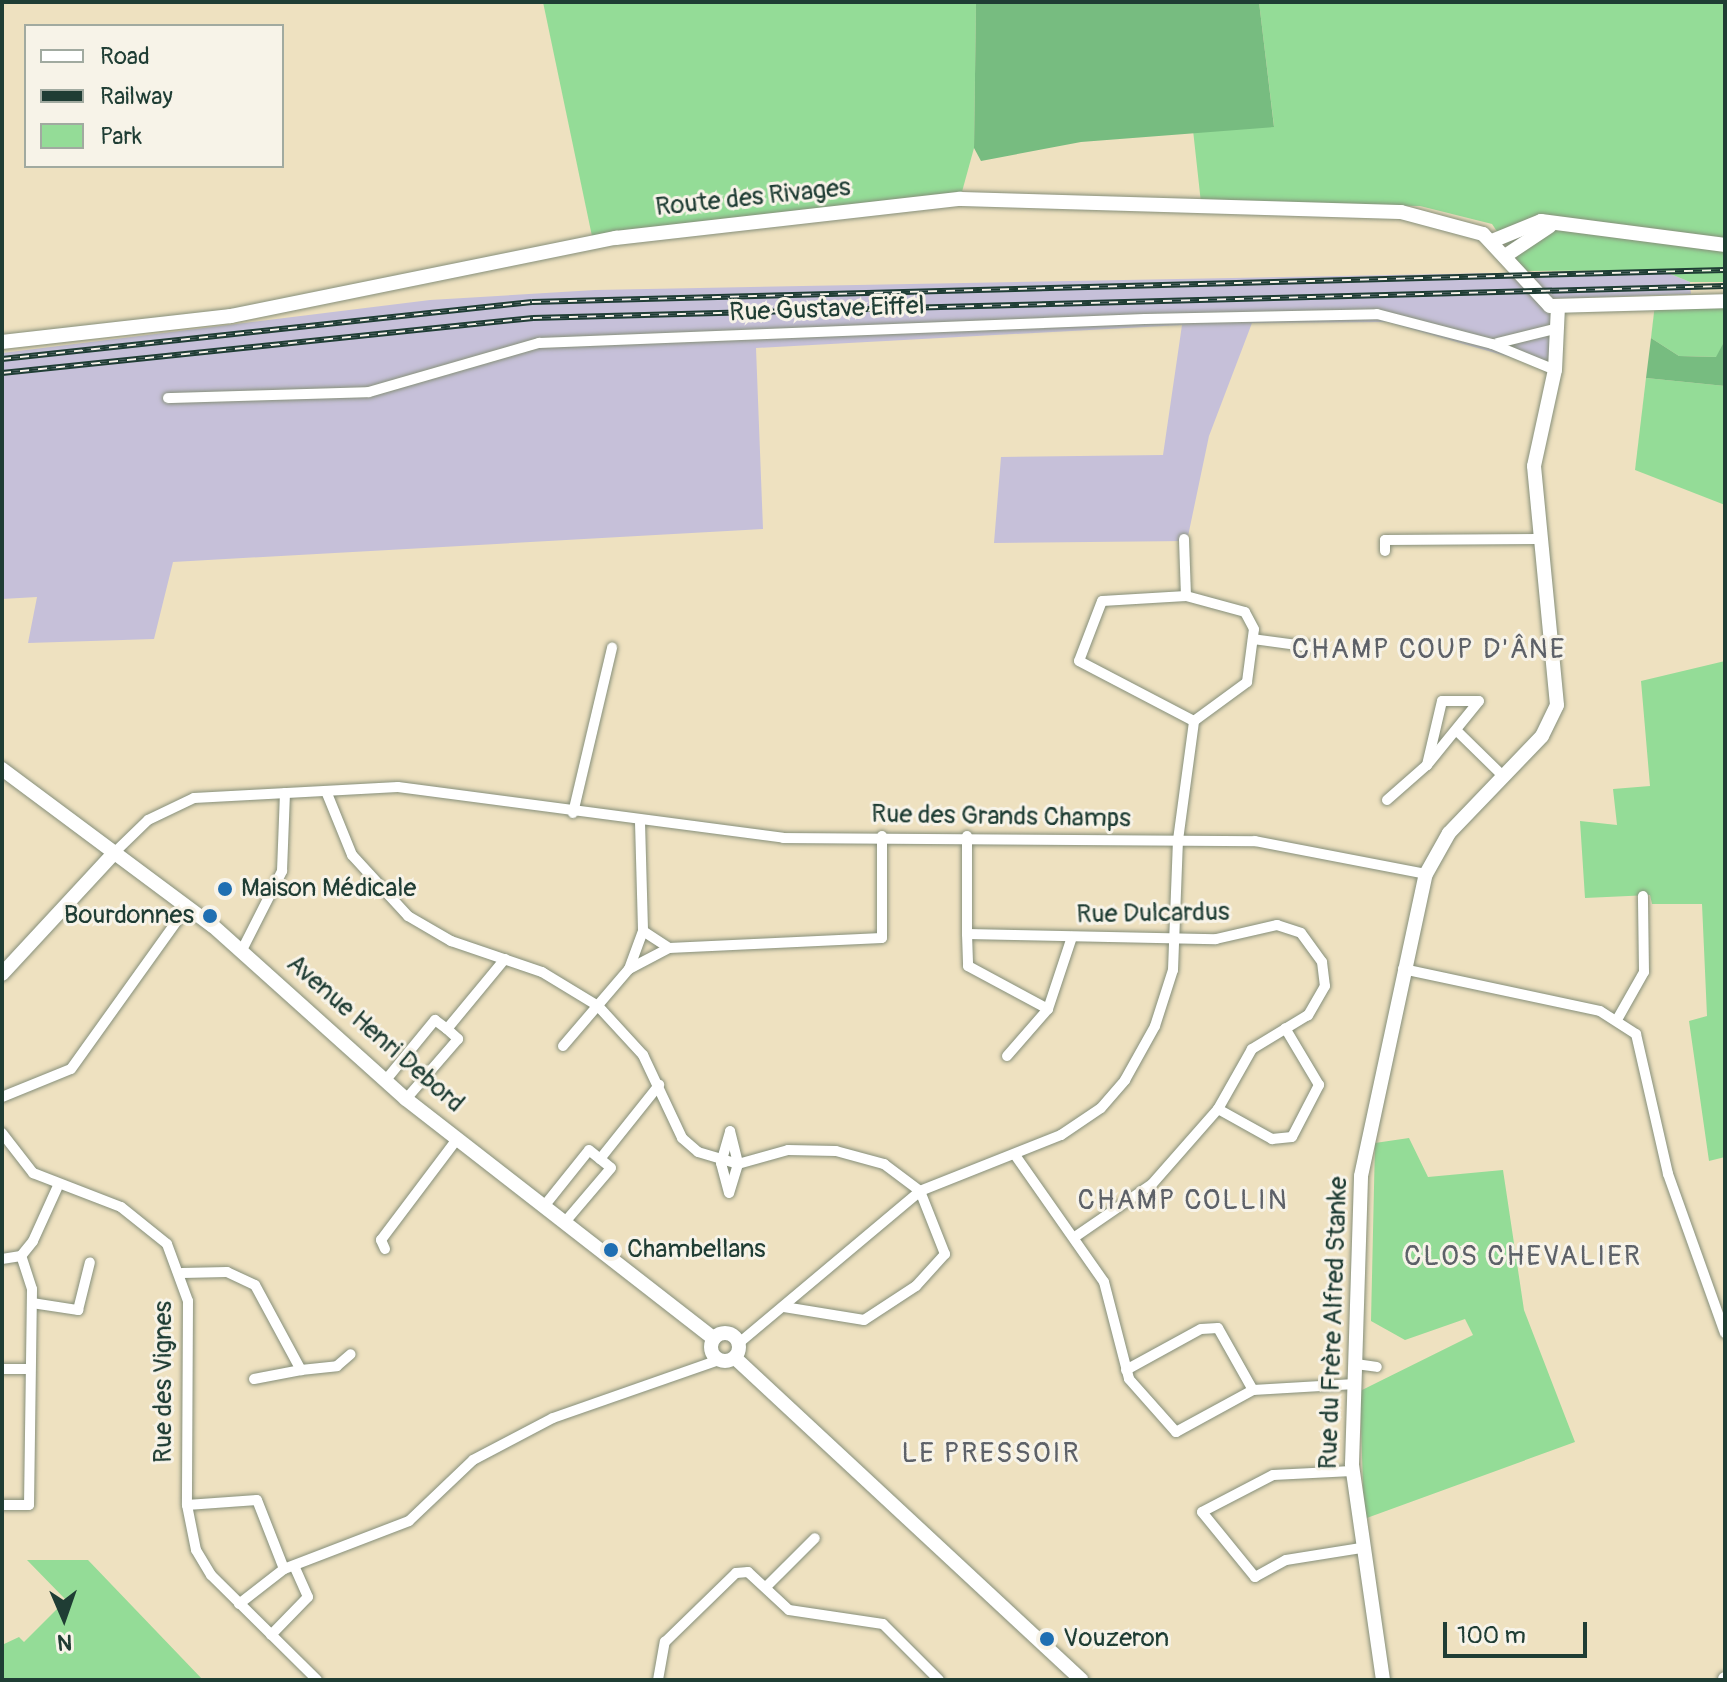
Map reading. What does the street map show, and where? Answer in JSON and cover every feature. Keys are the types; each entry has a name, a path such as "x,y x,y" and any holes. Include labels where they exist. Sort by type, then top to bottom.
{"street":[{"name":"Route des Rivages","path":"2,342 231,316 616,238 960,199 1401,212 1455,222 1492,241 1508,254 1540,300 1558,307"},
{"path":"1492,241 1531,222 1725,245"},
{"path":"1508,254 1535,231 1562,224"},
{"path":"1558,307 1725,301"},
{"name":"Rue du Frère Alfred Stanke","path":"1383,1680 1352,1471 1361,1176 1403,969 1426,874 1449,833 1542,736 1557,705 1537,539 1534,466 1555,370 1558,307"},
{"name":"Rue Gustave Eiffel","path":"168,398 352,394 519,346 733,334 1377,314 1492,344 1555,370"},
{"name":"Rue Gustave Eiffel","path":"1492,344 1558,328"},
{"path":"1184,539 1186,596"},
{"path":"1385,551 1385,540 1537,539"},
{"path":"239,1604 289,1568 386,1534 473,1460 553,1418 727,1359 739,1343 920,1191 1015,1155 1080,1123 1125,1080 1159,1015 1178,937 1178,840 1194,721 1247,682 1253,639 1249,614 1186,596 1102,601 1079,661 1194,721"},
{"path":"1253,639 1312,647"},
{"path":"573,813 612,648"},
{"path":"1387,800 1427,765 1481,706 1475,697 1442,701 1427,765"},
{"path":"1457,731 1503,776"},
{"path":"1432,741 1442,748"},
{"name":"Avenue Henri Debord","path":"2,769 242,950 406,1099 714,1339"},
{"name":"Rue des Grands Champs","path":"115,852 179,802 285,793 414,788 573,813 783,838 967,836 1286,845 1426,874"},
{"path":"326,791 352,855 390,902 451,941 505,959 598,1006 659,1085 682,1138 721,1163 738,1164 788,1150 836,1151 884,1164 920,1191 945,1254 916,1286 864,1320 784,1307"},
{"path":"242,950 282,871 285,793"},
{"path":"563,1046 629,969 643,931 640,822"},
{"path":"629,969 669,948 882,938 882,836"},
{"path":"967,836 968,966 1048,1009"},
{"path":"2,974 115,852"},
{"path":"1618,1018 1644,972 1643,896"},
{"path":"2,1097 71,1069 187,907"},
{"name":"Rue Dulcardus","path":"967,934 1225,939 1277,925 1311,942 1325,986 1308,1015 1252,1049 1218,1109 1152,1184 1075,1237"},
{"path":"643,931 669,948"},
{"path":"1007,1056 1048,1009 1072,937"},
{"path":"447,1029 505,959"},
{"path":"1403,969 1618,1018 1643,1047 1668,1174 1725,1333"},
{"path":"385,1081 435,1020 447,1029 458,1039 406,1099"},
{"path":"1218,1109 1272,1139 1292,1137 1319,1085 1285,1028"},
{"path":"600,1159 659,1085"},
{"path":"730,1131 738,1164 729,1193 721,1188 721,1163 730,1131"},
{"name":"Rue des Vignes","path":"2,1133 33,1173 57,1188 143,1220 182,1273 188,1312 187,1505 196,1550 239,1604 317,1680"},
{"path":"385,1249 381,1240 458,1138"},
{"path":"545,1205 589,1150 611,1168 565,1222"},
{"path":"1015,1155 1075,1237 1112,1304 1126,1370 1176,1432 1253,1390 1355,1384"},
{"path":"2,1505 29,1505 32,1303 21,1256 57,1188"},
{"path":"2,1259 21,1256"},
{"path":"32,1303 78,1310 90,1262"},
{"path":"182,1273 227,1272 255,1285 301,1370"},
{"path":"1126,1370 1201,1329 1218,1328 1253,1390"},
{"path":"739,1343 728,1332 714,1339 727,1359 1081,1680"},
{"path":"254,1379 337,1366 351,1354"},
{"path":"1356,1364 1377,1367"},
{"path":"2,1369 30,1369"},
{"path":"1352,1471 1273,1475 1202,1512 1255,1577 1286,1560 1361,1548"},
{"path":"187,1505 257,1500 289,1568 308,1597 271,1635"},
{"path":"766,1587 815,1538"},
{"path":"658,1680 665,1642 736,1573 748,1572 807,1617 883,1624 939,1680"}],"shaded area":[{"path":"1661,270 1690,282 1691,294 1543,299 1558,307 1555,370 1387,322 1252,323 1209,436 1187,541 994,543 1001,457 1163,455 1182,325 756,348 763,529 173,562 154,639 28,643 37,597 2,599 2,353 430,300 595,290"}],"green space":[{"path":"543,2 976,2 974,148 960,199 593,241"},
{"path":"976,2 1259,2 1274,127 1081,142 981,161 974,148"},
{"path":"1259,2 1725,2 1725,282 1690,282 1661,270 1524,271 1492,224 1420,206 1201,203 1193,130 1274,126"},
{"path":"1725,301 1725,340 1717,357 1679,356 1651,338 1655,304"},
{"path":"1651,338 1679,356 1716,357 1725,340 1725,386 1646,378"},
{"path":"1646,378 1725,386 1725,505 1635,470"},
{"path":"1725,661 1725,1157 1709,1161 1689,1021 1707,1016 1702,904 1652,904 1650,895 1585,898 1580,821 1617,825 1613,789 1650,786 1641,681"},
{"path":"1409,1138 1428,1177 1503,1170 1524,1310 1575,1442 1364,1519 1360,1391 1473,1335 1465,1319 1405,1340 1371,1321 1375,1143"},
{"path":"27,1560 88,1560 203,1680 2,1680 2,1645 19,1637 24,1642 66,1600"}],"railway":[{"path":"2,359 532,302 1725,270"},
{"path":"2,373 533,318 1725,286"}],"place":[{"name":"Maison Médicale","path":"225,889"},
{"name":"Bourdonnes","path":"210,916"},
{"name":"Chambellans","path":"611,1250"},
{"name":"Vouzeron","path":"1047,1639"}],"district":[{"name":"CHAMP COUP D'ÂNE","path":"1429,650"},
{"name":"CHAMP COLLIN","path":"1183,1201"},
{"name":"CLOS CHEVALIER","path":"1523,1257"},
{"name":"LE PRESSOIR","path":"991,1454"}]}
